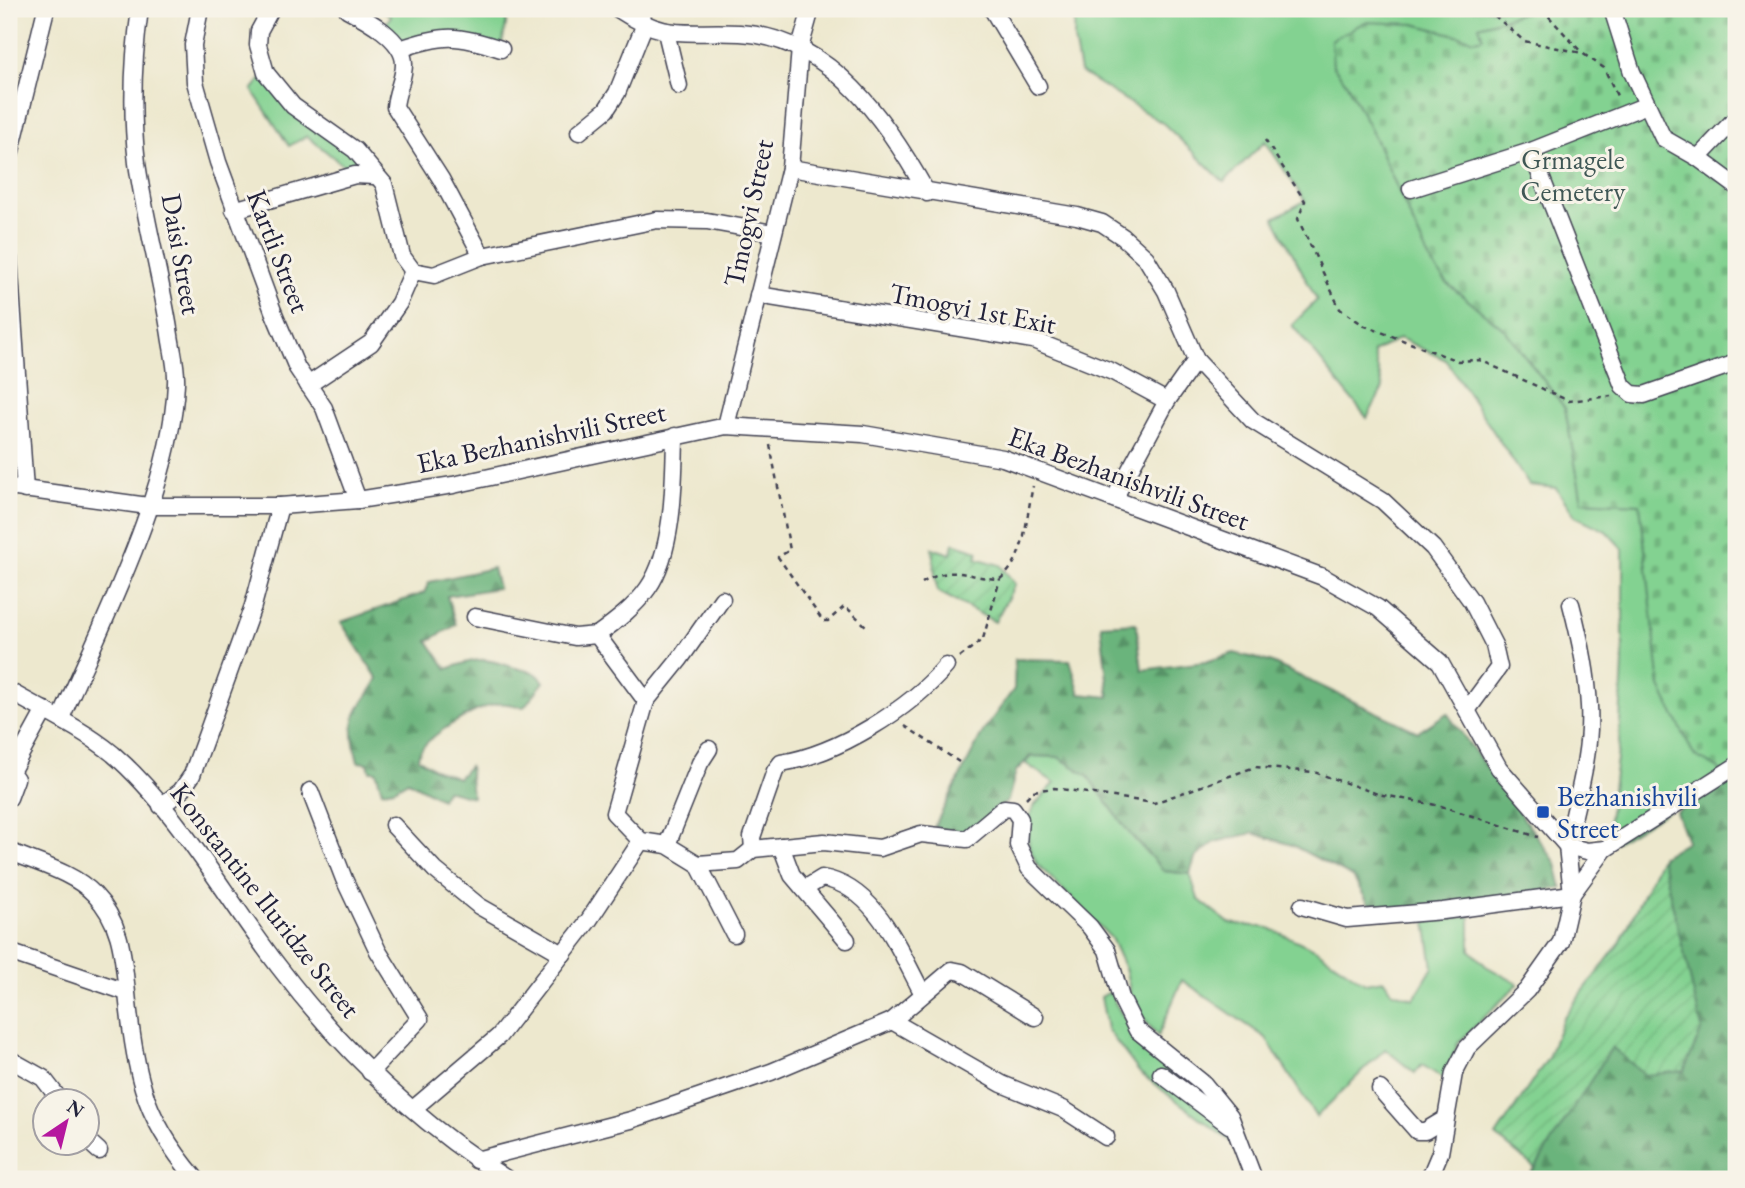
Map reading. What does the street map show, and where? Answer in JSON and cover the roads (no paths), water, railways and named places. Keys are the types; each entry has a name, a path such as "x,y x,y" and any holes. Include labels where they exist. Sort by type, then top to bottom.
{"street":[{"path":"9,159 46,9"},
{"name":"Daisi Street","path":"61,718 128,564 148,506 168,446 177,381 162,279 137,162 133,53 140,9"},
{"name":"Kartli Street","path":"200,9 193,44 195,82 234,210 272,311 298,368 324,408 358,500"},
{"path":"271,9 260,31 258,45 266,73 293,106 355,149 374,176 384,184 402,256 413,271 434,275 482,256 656,220 707,221 773,233"},
{"path":"347,9 381,30 400,49 405,62 395,107 441,179 482,256"},
{"path":"618,9 644,26 666,32 742,33 778,39 800,48 836,69 885,129 927,193"},
{"path":"579,132 606,110 617,93 644,26 641,9"},
{"name":"Tmogvi Street","path":"726,426 790,168 800,48 811,9"},
{"path":"992,9 1038,86"},
{"path":"1612,9 1632,72 1663,138 1698,158 1736,186"},
{"path":"666,32 679,86"},
{"path":"400,49 434,38 467,37 501,49"},
{"path":"1411,189 1531,151 1647,105"},
{"path":"1698,158 1736,118"},
{"path":"1531,151 1623,386 1632,394 1644,395 1736,363"},
{"path":"790,168 1077,216 1113,230 1146,258 1166,291 1196,360 1253,421 1383,501 1433,548 1472,602 1494,645 1499,667 1468,709"},
{"path":"234,210 355,175 374,176"},
{"path":"9,258 25,490"},
{"path":"308,385 371,342 399,303 413,271"},
{"name":"Tmogvi 1st Exit","path":"758,295 1033,340 1113,372 1167,401"},
{"path":"1114,499 1167,401 1196,360"},
{"name":"Eka Bezhanishvili Street","path":"9,487 148,506 280,506 358,500 453,485 726,426 863,434 1003,458 1323,577 1378,608 1440,662 1499,768 1567,846"},
{"path":"475,617 575,637 597,635 617,621 648,588 662,560 674,482 675,436"},
{"path":"161,806 181,791 192,775 253,606 280,506"},
{"path":"722,599 680,659 646,701 614,813 641,841 667,845 698,864 734,934"},
{"path":"1429,1179 1440,1153 1454,1073 1467,1048 1527,990 1561,942 1572,894 1567,846 1583,772 1590,709 1584,653 1571,604"},
{"path":"597,635 646,701"},
{"path":"753,849 752,837 775,771 781,763 850,738 891,716 927,689 946,666"},
{"name":"Konstantine Iluridze Street","path":"9,691 61,718 113,755 161,806 281,970 370,1072 476,1160 507,1179"},
{"path":"9,798 16,779 11,772 45,710"},
{"path":"667,845 700,763 709,749"},
{"path":"1302,906 1347,919 1443,911 1572,894 1605,849 1736,766"},
{"path":"310,791 344,879 378,951 420,1019 370,1072"},
{"path":"698,864 738,861 753,849 824,842 880,848 921,834 967,839 1004,808 1013,809 1020,819 1018,845 1029,868 1090,926 1107,950 1121,998 1136,1030 1204,1084 1230,1116 1254,1179"},
{"path":"393,825 435,870 479,906 563,954"},
{"path":"413,1109 499,1036 563,954 641,841"},
{"path":"781,846 785,864 846,940"},
{"path":"1567,846 1587,852 1605,849"},
{"path":"9,851 67,876 93,894 114,921 124,952 126,992 143,1088 156,1123 176,1155 196,1179"},
{"path":"804,889 822,878 838,881 861,896 883,921 923,994"},
{"path":"9,952 126,992"},
{"path":"476,1160 631,1120 771,1072 892,1021 952,970 962,972 1035,1017"},
{"path":"892,1021 1002,1084 1063,1108 1107,1137"},
{"path":"9,1059 43,1079 48,1086"},
{"path":"1161,1074 1222,1118 1242,1143"},
{"path":"1380,1089 1417,1132 1425,1131 1445,1119"}],"place":[{"name":"Bezhanishvili Street","path":"1543,812"}],"park label":[{"name":"Grmagele Cemetery","path":"1573,175"}]}
